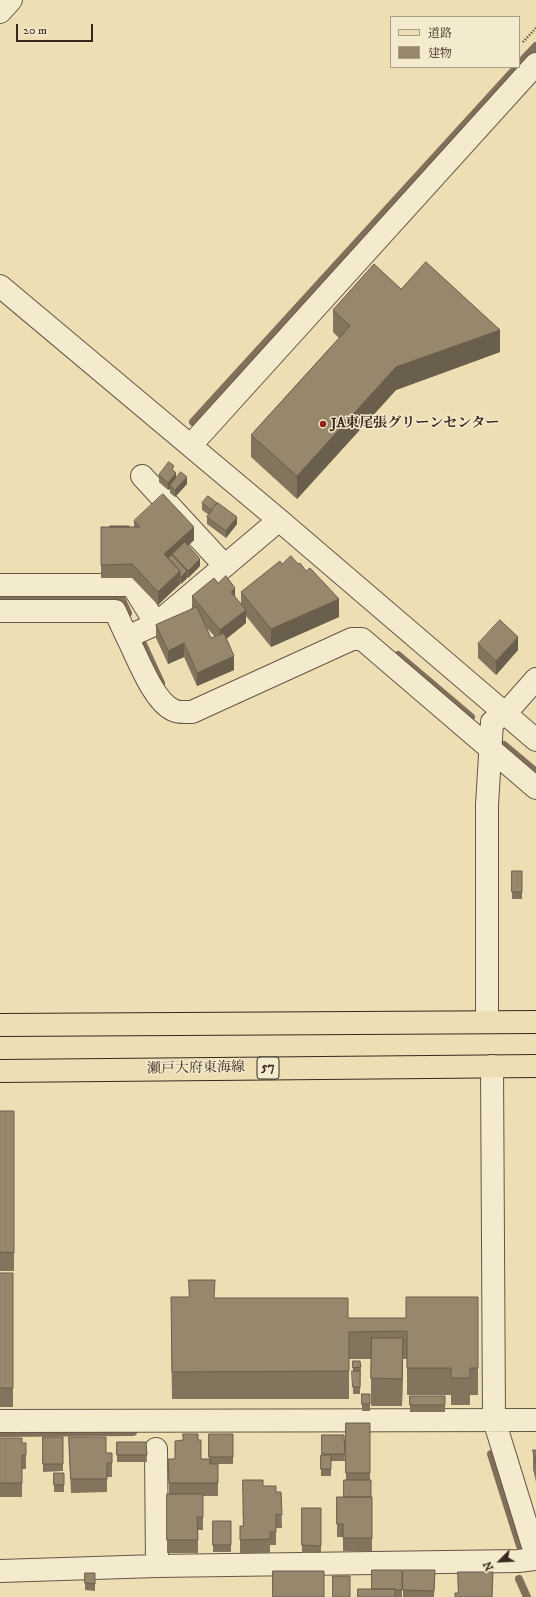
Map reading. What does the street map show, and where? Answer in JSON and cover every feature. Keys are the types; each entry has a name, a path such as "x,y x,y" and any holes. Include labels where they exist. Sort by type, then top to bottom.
{"main road":[{"path":"0,1025 487,1021 536,1022"},
{"name":"瀬戸大府東海線","path":"0,1071 536,1066"}],"street":[{"path":"0,12 11,0"},
{"path":"190,445 536,64"},
{"path":"0,286 279,520 536,740"},
{"path":"142,476 225,566"},
{"path":"127,637 156,624 279,520"},
{"path":"0,585 132,585 156,624"},
{"path":"0,611 115,611 154,691 163,704 173,710 182,712 192,712 352,639 362,639 490,747 497,756 536,788"},
{"path":"487,1021 487,806 492,722 505,714 536,679"},
{"path":"492,1066 494,1420 536,1556"},
{"path":"0,1421 536,1420"},
{"path":"156,1449 157,1566"},
{"path":"0,1570 157,1566 504,1562 536,1559"}],"path":[{"path":"520,46 536,28"}],"building":[{"name":"JA東尾張グリーンセンター","path":"426,262 500,330 396,367 297,476 251,435 350,326 333,310 374,264 401,289"},
{"path":"169,462 174,466 172,469 176,473 168,483 159,475"},
{"path":"181,472 187,477 175,490 170,485"},
{"path":"163,494 194,527 164,554 180,571 158,592 132,564 101,565 101,527 140,527 134,521"},
{"path":"208,496 217,503 211,510 202,503"},
{"path":"218,503 237,517 226,531 207,517"},
{"path":"129,526 129,527 110,527"},
{"path":"185,542 200,559 188,571 172,554"},
{"path":"172,555 187,571 181,577 180,571 168,558"},
{"path":"291,556 298,564 300,563 306,571 310,568 339,599 271,629 241,592 280,561 282,564"},
{"path":"226,576 235,588 231,592 246,610 220,630 192,596 214,578 218,583"},
{"path":"197,607 211,638 224,633 234,656 197,673 184,643 168,651 156,625"},
{"path":"500,620 518,637 496,661 478,644"},
{"path":"512,871 522,871 522,892 512,892"},
{"path":"0,1111 14,1111 14,1253 0,1252"},
{"path":"0,1273 13,1273 13,1388 0,1388"},
{"path":"189,1280 215,1280 214,1298 348,1298 348,1318 406,1318 406,1297 478,1297 478,1368 470,1368 470,1378 451,1378 451,1368 407,1368 407,1331 349,1332 349,1371 172,1372 171,1297 189,1297"},
{"path":"372,1338 403,1338 402,1379 371,1378"},
{"path":"353,1361 360,1361 361,1367 353,1368"},
{"path":"352,1371 360,1371 360,1387 353,1387"},
{"path":"362,1394 370,1394 370,1404 362,1404"},
{"path":"410,1396 445,1396 445,1405 410,1405"},
{"path":"346,1423 370,1423 370,1473 346,1473"},
{"path":"183,1434 198,1434 198,1440 201,1440 201,1459 210,1459 210,1464 218,1464 218,1483 169,1483 168,1459 175,1459 175,1441 183,1440"},
{"path":"209,1434 233,1434 233,1457 209,1457"},
{"path":"322,1435 344,1435 345,1454 322,1454"},
{"path":"43,1437 63,1437 63,1464 43,1464"},
{"path":"69,1437 106,1437 106,1453 112,1453 112,1463 107,1463 107,1479 71,1479"},
{"path":"0,1438 22,1438 22,1443 26,1443 26,1455 22,1455 22,1483 0,1483"},
{"path":"117,1442 146,1442 147,1455 117,1455"},
{"path":"533,1450 536,1450 536,1463"},
{"path":"321,1455 331,1455 331,1469 321,1469"},
{"path":"54,1473 64,1473 64,1485 54,1485"},
{"path":"243,1480 263,1480 263,1486 276,1486 276,1492 281,1492 282,1515 276,1514 276,1532 270,1532 270,1539 240,1540 240,1526 243,1526"},
{"path":"344,1480 371,1480 371,1497 344,1497"},
{"path":"167,1494 203,1494 203,1517 197,1517 198,1540 167,1540"},
{"path":"337,1497 372,1497 372,1538 343,1538 343,1524 337,1524"},
{"path":"302,1508 321,1508 321,1546 302,1545"},
{"path":"213,1521 231,1521 231,1545 213,1545"},
{"path":"372,1570 402,1570 402,1590 372,1589"},
{"path":"403,1570 435,1570 434,1591 403,1590"},
{"path":"273,1571 324,1571 324,1597 273,1597"},
{"path":"458,1572 493,1572 492,1597 455,1597 455,1593 458,1593"},
{"path":"85,1573 95,1573 95,1584 85,1583"},
{"path":"333,1576 350,1576 350,1597 333,1597"},
{"path":"358,1589 395,1589 395,1597 358,1597"}],"waterway":[{"path":"520,63 536,46"},
{"path":"193,422 516,68"},
{"path":"0,598 121,598 128,613"},
{"path":"143,644 161,683"},
{"path":"398,655 471,717"},
{"path":"504,745 536,772"},
{"path":"0,1433 133,1432"},
{"path":"491,1454 520,1546"},
{"path":"519,1579 527,1597"}],"place":[{"name":"JA東尾張グリーンセンター","path":"323,424"}]}
